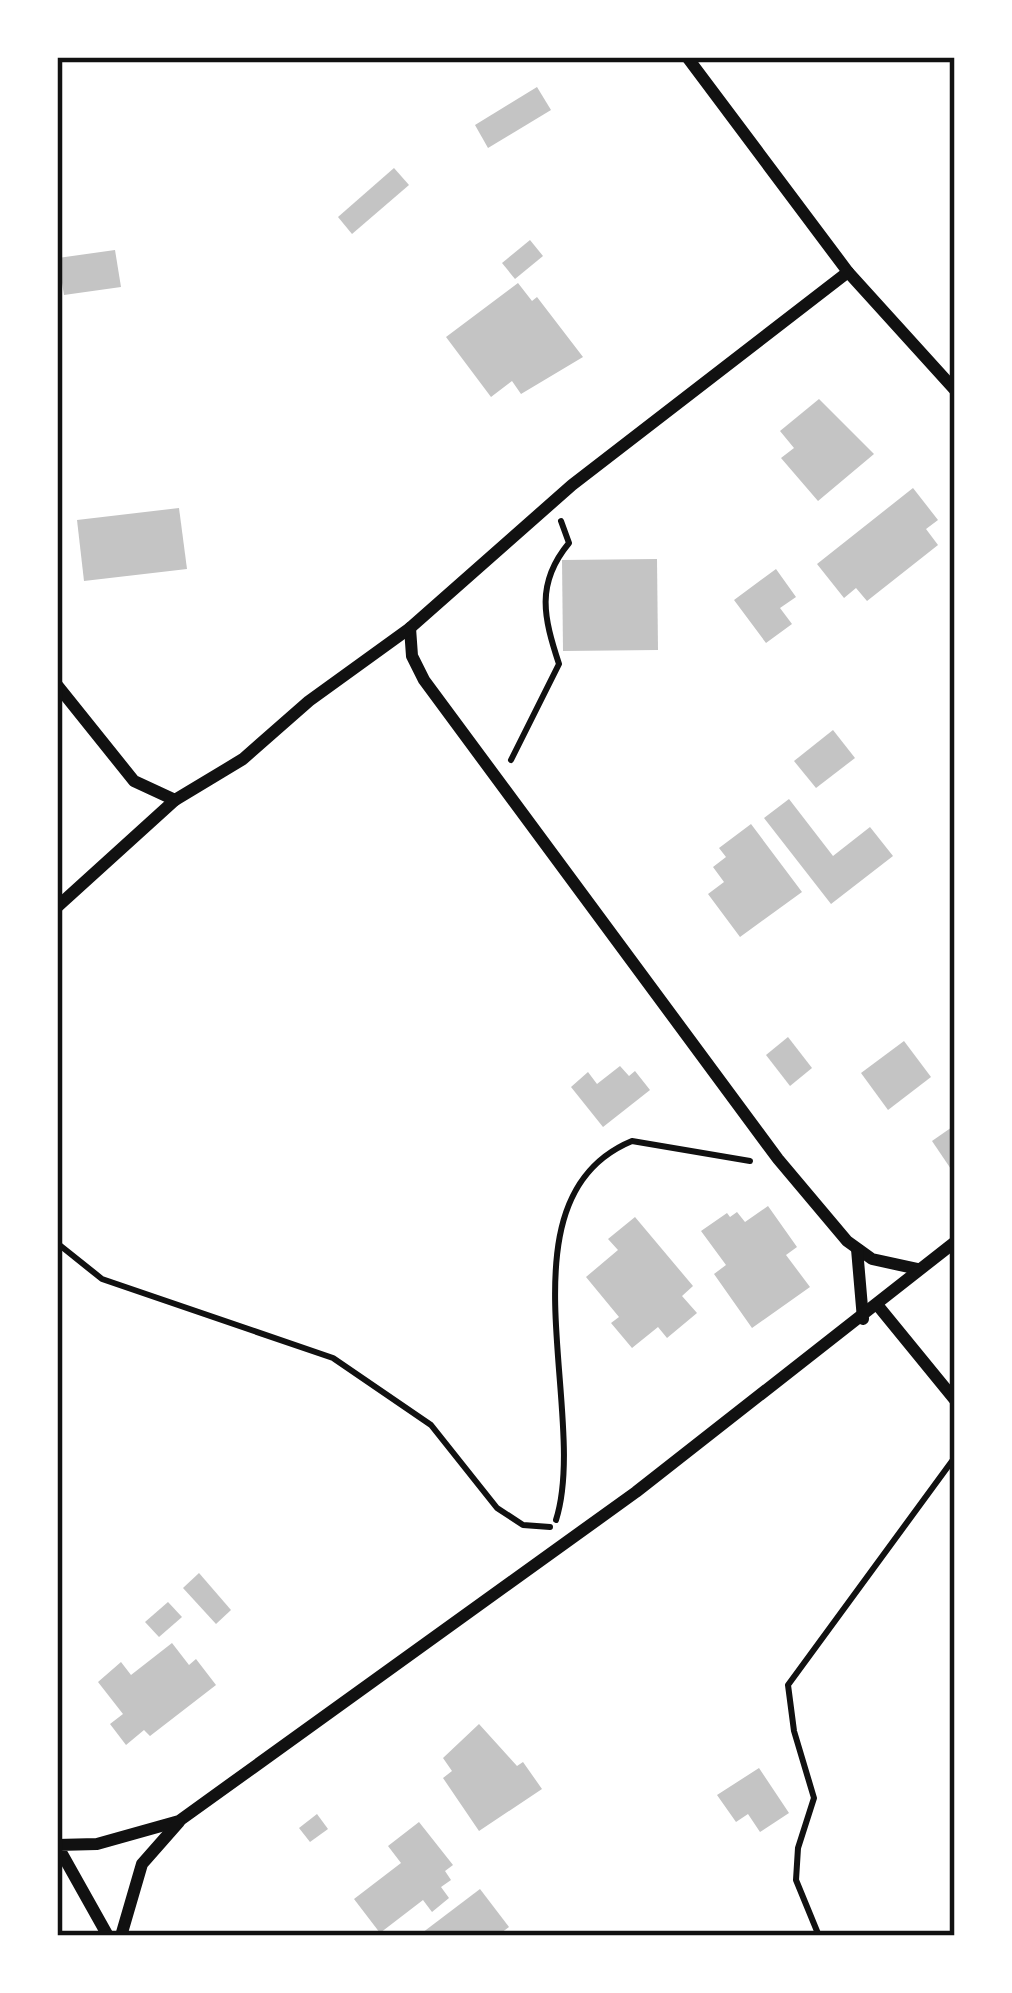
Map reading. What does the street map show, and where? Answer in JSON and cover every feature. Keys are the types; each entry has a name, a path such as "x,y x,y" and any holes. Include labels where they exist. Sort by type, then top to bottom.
{"street":[{"path":"687,57 848,272 955,389"},
{"path":"57,907 175,800 243,759 309,701 410,628 555,500 848,272"},
{"path":"410,628 412,656 424,680 778,1159 857,1249 872,1259 918,1269"},
{"path":"57,685 134,782 175,800"},
{"path":"121,1936 142,1864 179,1821 863,1319 955,1242"},
{"path":"857,1249 863,1319"},
{"path":"879,1306 955,1400"},
{"path":"107,1936 57,1845 97,1844 179,1821"}],"path":[{"path":"500,780 555,682 559,664 541,611 552,563 568,543 555,500"},
{"path":"545,1556 565,1490 556,1351 560,1250 572,1191 588,1170 632,1141 745,1161 778,1159"},
{"path":"57,1243 102,1280 332,1358 431,1425 513,1520 554,1528"},
{"path":"819,1936 796,1880 798,1848 814,1798 794,1731 788,1685 814,1642 955,1456"}],"building":[{"path":"537,87 551,110 488,148 475,125"},
{"path":"394,168 409,185 352,234 338,217"},
{"path":"530,240 543,256 515,279 502,263"},
{"path":"115,250 121,287 64,295 58,258"},
{"path":"518,283 532,301 537,297 583,357 521,394 512,381 491,397 446,337"},
{"path":"819,399 874,454 818,501 781,458 794,448 780,431"},
{"path":"913,488 938,520 926,529 938,545 867,601 856,588 844,598 817,564"},
{"path":"179,508 187,569 84,581 77,520"},
{"path":"657,559 658,650 563,651 562,560"},
{"path":"776,569 796,597 780,608 792,624 766,643 734,600"},
{"path":"833,730 855,758 816,788 794,761"},
{"path":"789,799 833,856 870,827 893,856 831,904 764,818"},
{"path":"751,824 802,892 740,937 708,894 724,882 713,867 726,857 719,848"},
{"path":"788,1037 812,1068 790,1086 766,1055"},
{"path":"904,1041 931,1077 888,1110 861,1073"},
{"path":"620,1066 629,1076 635,1071 650,1090 603,1127 571,1087 588,1072 597,1084"},
{"path":"955,1125 955,1175 932,1141"},
{"path":"768,1206 797,1247 786,1255 810,1287 752,1328 714,1274 726,1265 701,1231 727,1213 730,1217 737,1212 745,1222"},
{"path":"635,1217 693,1286 682,1296 697,1313 667,1338 658,1327 632,1348 611,1323 619,1317 586,1277 618,1250 608,1239"},
{"path":"199,1573 231,1610 216,1624 183,1588"},
{"path":"168,1602 182,1617 159,1637 145,1622"},
{"path":"172,1643 189,1665 196,1659 216,1685 150,1736 144,1730 126,1745 110,1724 123,1714 98,1682 121,1662 131,1675"},
{"path":"479,1724 517,1766 523,1762 542,1789 479,1831 443,1778 452,1771 443,1758"},
{"path":"759,1768 789,1813 760,1832 748,1814 736,1822 717,1795"},
{"path":"317,1814 328,1829 310,1842 299,1828"},
{"path":"419,1822 453,1865 445,1871 451,1880 441,1887 449,1898 432,1912 423,1900 380,1933 354,1899 401,1863 388,1846"},
{"path":"480,1889 509,1927 497,1936 418,1936"}]}
